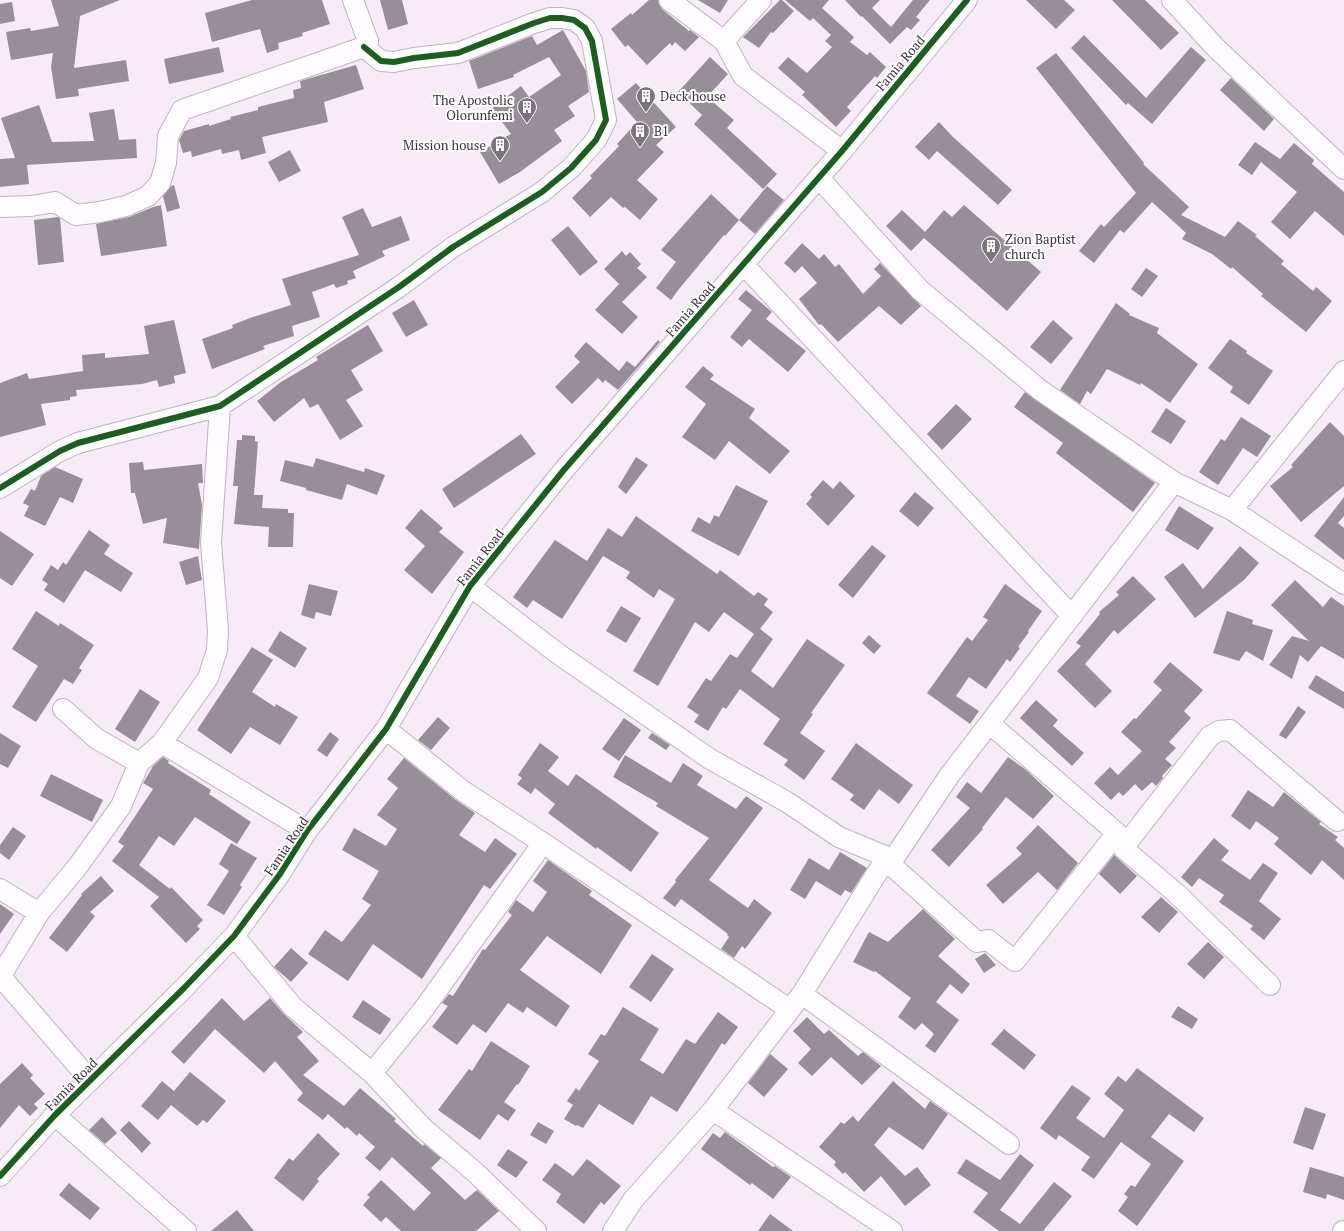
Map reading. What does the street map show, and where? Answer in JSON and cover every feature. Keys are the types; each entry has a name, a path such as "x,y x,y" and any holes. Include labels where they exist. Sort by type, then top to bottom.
{"street":[{"path":"0,207 31,206 55,202 76,215 107,211 148,196 160,183 166,163 168,136 182,110 364,47 368,42 353,0"},
{"path":"669,0 724,42 743,76 842,151"},
{"path":"724,42 761,0"},
{"name":"Famia Road","path":"0,1176 55,1115 184,988 234,936 280,874 307,831 386,729 470,586 563,472 819,178 967,0"},
{"path":"1172,0 1215,47 1342,162"},
{"path":"0,488 60,451 78,443 220,406 399,287 453,247 542,192 571,168 596,140 606,120 592,41 585,28 574,20 550,18 458,53 394,62 381,61 364,47"},
{"path":"819,178 920,290 1040,390 1174,482 1232,510 1344,584"},
{"path":"743,264 1072,616"},
{"path":"1232,510 1344,371"},
{"path":"90,1080 1,977 38,913 78,866 121,806 139,763 162,743 208,678 217,650 218,630 211,543 220,406"},
{"path":"613,1231 633,1200 713,1110 802,994 889,860 949,776 1174,482"},
{"path":"470,586 557,653 710,759 787,802 839,837 889,860 977,942 988,940 1015,961 1210,736 1219,730 1230,730 1337,821"},
{"path":"63,709 96,739 139,763"},
{"path":"990,724 1120,840 1270,985"},
{"path":"386,729 463,791 543,843 789,1009"},
{"path":"162,743 307,831"},
{"path":"372,1073 423,1010 543,843"},
{"path":"0,889 38,913"},
{"path":"234,936 293,1007 372,1073 424,1129 476,1173 536,1231"},
{"path":"802,994 1010,1144"},
{"path":"713,1110 892,1231"},
{"path":"55,1115 186,1231"}],"building":[{"path":"51,0 120,0 80,16 74,68 126,60 129,81 78,89 79,96 56,99 51,67 53,53 11,60 6,32 30,28 31,31 59,26"},
{"path":"252,0 322,0 330,24 302,33 303,36 278,43 279,49 267,53 260,29 212,42 205,13"},
{"path":"380,0 402,0 408,24 388,30"},
{"path":"649,0 658,0 662,9 689,31 690,30 699,37 685,51 675,42 672,46 670,43 647,65 628,45 625,47 611,29 631,13 632,15"},
{"path":"698,0 728,0 720,13"},
{"path":"780,0 782,0 794,11 773,33 771,32 759,48 743,37"},
{"path":"785,0 829,0 822,8 854,37 850,42 867,55 870,52 886,67 877,78 875,76 847,107 851,111 836,127 802,95 805,92 778,68 788,57 807,73 832,47 825,41 831,35 813,18 810,21"},
{"path":"845,0 880,0 872,8 891,27 913,0 930,0 916,17 920,20 911,30 907,27 890,44"},
{"path":"1026,0 1064,0 1075,10 1056,29"},
{"path":"1112,0 1145,0 1179,33 1161,50"},
{"path":"12,2 15,21 0,24 0,4"},
{"path":"563,30 586,71 589,92 568,106 575,116 554,130 562,141 520,172 499,184 480,152 511,134 492,108 521,86 529,97 561,75 549,57 513,75 514,77 478,89 469,61 532,36 537,45"},
{"path":"1084,35 1146,98 1191,47 1206,60 1152,124 1128,103 1126,105 1071,48"},
{"path":"219,47 224,72 169,84 164,59"},
{"path":"1056,53 1144,163 1143,164 1189,207 1181,215 1225,237 1238,221 1257,235 1255,236 1284,261 1281,264 1313,291 1316,287 1332,301 1306,332 1261,296 1263,294 1232,267 1231,269 1212,254 1182,239 1186,233 1152,202 1124,233 1120,230 1094,263 1079,251 1101,224 1104,227 1136,193 1036,68"},
{"path":"710,57 728,74 707,97 734,120 727,128 777,174 763,189 694,124 702,115 678,92"},
{"path":"356,65 364,89 324,102 328,122 262,137 266,153 241,160 239,150 222,154 221,149 192,157 191,151 183,153 179,140 184,131 209,124 209,126 231,119 230,117 258,110 258,107 294,98 293,90 301,88 300,81"},
{"path":"1231,78 1274,119 1264,131 1220,90"},
{"path":"636,83 676,127 656,145 664,152 637,180 658,199 640,220 611,197 590,217 572,198 592,178 590,176 619,146 617,144 637,122 617,99"},
{"path":"39,105 52,142 94,141 89,113 114,109 119,140 136,139 137,158 27,165 29,184 0,187 0,159 15,158 1,118"},
{"path":"939,122 952,136 1012,190 998,205 937,151 929,160 915,147"},
{"path":"1255,142 1280,159 1294,143 1314,160 1312,164 1344,192 1344,236 1315,211 1290,239 1271,222 1297,192 1261,162 1252,175 1238,165"},
{"path":"290,150 301,171 279,182 268,162"},
{"path":"174,185 180,208 167,212 163,196 171,186"},
{"path":"767,186 784,200 755,234 739,220"},
{"path":"711,194 739,220 725,236 724,235 671,300 656,288 676,262 661,250"},
{"path":"161,205 167,246 101,256 96,224 129,217"},
{"name":"Zion Baptist church","path":"964,205 1041,272 1007,311 924,238 911,251 886,226 902,210 925,232 944,210 952,217"},
{"path":"363,208 372,227 401,216 410,240 382,251 385,256 353,271 356,278 347,281 348,284 336,288 334,284 312,292 320,317 292,326 294,336 263,346 265,349 212,369 202,339 233,328 232,325 250,318 291,305 282,279 359,255 342,217"},
{"path":"60,218 64,262 38,265 34,220"},
{"path":"568,226 598,262 580,276 551,240"},
{"path":"802,243 819,259 824,254 835,267 839,264 863,294 881,276 874,269 880,263 921,306 901,325 879,306 838,342 821,324 819,325 799,299 817,283 802,266 795,273 784,263"},
{"path":"622,251 626,256 630,252 641,264 637,268 647,277 622,302 638,317 622,334 595,310 619,284 604,269"},
{"path":"1146,268 1158,276 1142,297 1131,289"},
{"path":"746,290 772,312 766,319 806,351 788,372 749,339 742,347 730,337 752,310 738,299"},
{"path":"414,300 428,325 406,337 392,313"},
{"path":"1116,303 1130,314 1129,315 1159,328 1157,333 1198,364 1170,403 1141,383 1140,385 1107,369 1091,394 1087,391 1080,404 1060,390"},
{"path":"174,320 186,373 174,376 175,383 159,387 157,380 142,384 76,390 77,396 70,397 70,400 41,404 46,425 0,437 0,383 27,373 29,379 83,371 82,355 105,353 105,358 149,354 144,326"},
{"path":"1053,320 1073,338 1051,364 1030,347"},
{"path":"368,325 383,351 351,370 363,390 346,400 363,426 340,440 318,404 310,408 304,398 274,422 257,401 281,382 318,360 316,357"},
{"path":"1230,339 1247,351 1246,353 1273,371 1249,405 1230,392 1233,387 1208,368"},
{"path":"658,340 660,342 618,390 605,380 603,383 598,378 572,404 555,387 580,362 574,356 586,342 619,371 627,361 635,367"},
{"path":"703,366 714,375 710,379 755,409 749,418 790,451 770,474 729,441 715,460 682,437 706,404 685,387"},
{"path":"1025,392 1155,483 1133,512 1056,453 1063,443 1014,407"},
{"path":"956,404 972,419 942,450 927,434"},
{"path":"1166,408 1186,421 1171,444 1151,432"},
{"path":"1241,417 1271,436 1257,457 1243,448 1218,485 1199,472 1221,439 1225,441"},
{"path":"1330,422 1344,436 1344,486 1301,522 1270,486 1293,467 1291,465"},
{"path":"521,434 536,454 454,508 442,489"},
{"path":"242,435 255,436 255,441 258,442 254,495 263,495 262,508 288,509 288,513 294,513 293,547 268,547 269,527 234,524 238,486 233,486 237,440 242,440"},
{"path":"636,457 648,465 626,494 618,487"},
{"path":"316,458 364,472 365,468 385,475 377,495 347,484 342,500 280,481 285,460 313,467"},
{"path":"143,462 144,470 202,464 203,483 198,483 202,505 199,549 163,543 167,518 143,524 135,493 131,493 129,463"},
{"path":"55,467 83,479 73,503 60,497 45,526 24,516 29,506 23,503 31,489 35,491 41,476"},
{"path":"823,480 833,489 840,481 855,496 828,526 806,504 812,497 810,495"},
{"path":"736,485 768,501 739,556 691,531 698,517 710,524 714,515 719,517"},
{"path":"915,492 934,508 918,527 899,511"},
{"path":"1344,497 1344,516 1338,523 1344,528 1344,560 1314,536"},
{"path":"1179,506 1214,528 1198,550 1165,530"},
{"path":"421,509 443,528 439,532 464,552 432,594 404,570 425,546 405,528"},
{"path":"636,516 717,574 720,570 754,596 758,592 768,599 764,605 773,612 760,629 773,639 751,671 773,688 807,639 845,665 811,713 813,714 800,733 825,751 804,780 784,765 788,760 763,744 780,719 740,689 726,709 723,707 708,731 694,722 699,715 687,707 706,678 711,681 730,654 737,658 754,634 724,612 709,632 695,622 658,686 633,671 675,599 659,589 654,598 626,578 630,572 603,556 562,619 533,600 527,608 513,597 555,540 587,561 608,528 622,537"},
{"path":"89,530 110,545 104,554 133,573 121,592 85,570 64,603 44,590 48,584 42,580 51,565 58,570 63,562 66,565"},
{"path":"0,531 34,554 12,586 0,578"},
{"path":"872,545 886,556 853,598 838,585"},
{"path":"1240,546 1259,563 1244,580 1195,618 1164,577 1183,563 1203,589"},
{"path":"198,556 202,580 186,585 179,562"},
{"path":"1133,576 1156,599 1118,634 1114,630 1085,664 1112,691 1095,708 1057,671 1081,646 1076,643 1100,614 1099,612 1119,595 1116,592"},
{"path":"1295,580 1323,607 1331,597 1344,606 1344,659 1321,646 1308,662 1300,655 1292,679 1269,665 1292,636 1309,641 1271,605"},
{"path":"309,584 338,591 331,616 316,612 314,619 301,615"},
{"path":"1005,584 1042,611 1028,631 1029,632 1018,647 1020,648 1010,662 1007,659 986,689 969,677 956,696 979,711 970,724 927,693 967,637 972,641 988,620 983,617"},
{"path":"621,606 641,618 626,643 606,631"},
{"path":"36,611 59,626 60,623 94,645 79,668 82,670 73,684 64,679 36,722 12,707 38,666 12,649"},
{"path":"1227,611 1253,620 1252,624 1273,630 1263,661 1246,651 1239,661 1213,653"},
{"path":"280,631 307,648 295,668 268,651"},
{"path":"869,635 881,646 874,654 862,643"},
{"path":"252,647 273,660 252,692 275,707 276,704 298,717 280,745 250,727 231,754 197,730"},
{"path":"1170,662 1203,690 1184,711 1191,718 1169,742 1176,748 1165,759 1172,765 1162,776 1163,778 1156,786 1152,782 1142,791 1135,784 1123,796 1119,792 1111,800 1094,783 1110,767 1118,775 1142,751 1121,732 1134,718 1136,719 1162,690 1153,682"},
{"path":"1316,675 1344,692 1344,709 1308,688"},
{"path":"140,689 160,702 135,742 115,729"},
{"path":"1036,700 1058,720 1053,726 1084,753 1072,766 1020,718"},
{"path":"1298,706 1306,712 1286,739 1279,735"},
{"path":"438,717 450,728 431,750 418,740"},
{"path":"624,718 641,730 619,761 602,749"},
{"path":"330,732 339,739 327,757 317,750"},
{"path":"0,733 21,746 8,768 0,764"},
{"path":"652,733 670,745 666,750 648,738"},
{"path":"540,743 559,757 548,771 568,786 576,774 659,833 631,872 597,847 596,849 548,813 555,804 535,788 531,794 517,784 522,778 518,775"},
{"path":"856,743 913,785 899,804 879,789 864,810 850,800 854,795 831,779"},
{"path":"625,755 671,783 683,763 703,776 697,785 736,809 746,796 763,808 709,880 748,908 754,899 772,913 745,949 742,946 734,958 721,949 729,937 727,935 728,934 681,899 675,907 663,898 676,882 675,880 709,838 656,806 658,803 613,777"},
{"path":"163,757 169,761 168,763 211,790 209,794 251,822 237,844 195,817 174,846 159,836 139,865 170,889 171,887 203,920 197,926 200,929 186,943 150,906 159,897 112,861 124,846 118,842 153,789 143,783 153,766"},
{"path":"1008,757 1025,769 1054,796 1033,819 1006,797 982,828 983,829 949,867 931,850 970,808 956,797 967,782 981,793"},
{"path":"404,758 456,800 475,813 459,835 485,852 495,838 517,854 490,889 484,885 422,979 373,944 348,981 308,954 325,930 342,942 371,905 362,899 379,871 342,850 354,828 386,846 397,829 377,815 398,788 387,779"},
{"path":"51,774 103,800 92,822 40,796"},
{"path":"1248,790 1273,807 1284,792 1321,822 1319,824 1338,837 1335,840 1344,848 1344,880 1322,860 1311,875 1274,844 1279,838 1256,821 1250,830 1231,816"},
{"path":"1038,825 1078,863 1057,890 1038,872 1003,904 986,885 1022,854 1016,848"},
{"path":"13,827 26,836 9,860 0,853 0,845"},
{"path":"1214,838 1229,851 1221,860 1250,880 1263,863 1278,873 1259,901 1281,919 1264,940 1250,929 1253,926 1219,902 1224,895 1199,878 1192,887 1181,877"},
{"path":"231,843 257,858 240,885 242,887 224,915 207,905 229,871 219,864"},
{"path":"840,852 867,868 851,893 845,890 841,896 816,881 805,899 790,890 809,858 829,870"},
{"path":"1114,855 1137,876 1120,894 1099,874"},
{"path":"548,860 592,891 589,895 632,925 601,974 547,936 520,970 570,1006 556,1027 527,1007 523,1013 508,1003 486,1033 473,1024 457,1045 432,1027 448,1006 442,1003 449,994 453,996 483,949 485,950 512,915 508,912 516,900 533,912 547,892 533,881"},
{"path":"101,876 114,891 90,912 95,916 67,952 49,938 82,895 81,894"},
{"path":"1161,897 1178,912 1159,933 1141,917"},
{"path":"0,904 14,914 0,934"},
{"path":"923,909 955,939 938,956 970,984 962,994 950,984 936,1002 959,1020 935,1053 925,1046 934,1034 922,1023 915,1030 898,1017 911,998 875,971 874,972 853,962 869,932 888,942"},
{"path":"1208,942 1224,957 1204,979 1187,964"},
{"path":"291,948 308,963 291,982 274,967"},
{"path":"985,953 996,965 984,973 975,959"},
{"path":"652,954 674,969 651,1002 629,987"},
{"path":"222,998 244,1021 270,998 303,1032 297,1037 319,1061 303,1075 344,1106 360,1088 396,1119 394,1121 423,1146 424,1144 441,1158 431,1168 465,1200 477,1190 499,1211 476,1231 401,1231 386,1217 381,1222 363,1205 370,1197 367,1195 381,1180 414,1211 431,1193 392,1157 380,1171 365,1158 375,1147 359,1133 357,1136 347,1127 345,1129 328,1114 323,1120 297,1100 303,1093 275,1061 264,1073 215,1029 184,1064 171,1052"},
{"path":"363,1000 391,1019 380,1035 352,1017"},
{"path":"1178,1006 1198,1019 1192,1029 1171,1017"},
{"path":"623,1007 659,1029 640,1060 663,1074 686,1039 695,1044 718,1012 738,1027 725,1045 722,1043 677,1112 651,1096 633,1125 599,1104 583,1128 577,1125 576,1126 564,1119 573,1105 567,1101 576,1088 579,1091 599,1061 588,1054 601,1034 605,1036"},
{"path":"807,1017 824,1034 829,1030 858,1056 863,1052 881,1066 862,1085 831,1057 812,1076 798,1063 811,1049 793,1031"},
{"path":"1004,1029 1036,1055 1024,1070 991,1044"},
{"path":"491,1041 530,1066 518,1085 517,1084 504,1102 516,1110 508,1121 498,1114 480,1140 438,1110 469,1069 472,1071"},
{"path":"770,1054 788,1069 764,1097 748,1083"},
{"path":"22,1063 33,1075 30,1078 45,1094 34,1104 38,1108 30,1116 19,1105 0,1128 0,1084"},
{"path":"1137,1068 1204,1118 1194,1132 1169,1114 1151,1137 1184,1161 1137,1226 1118,1211 1128,1197 1124,1194 1131,1185 1135,1187 1151,1164 1121,1142 1094,1179 1081,1170 1090,1157 1059,1135 1056,1140 1040,1128 1072,1085 1091,1098 1076,1118 1104,1138 1124,1110 1104,1094 1118,1076 1126,1082"},
{"path":"190,1072 226,1101 207,1123 203,1120 197,1126 171,1105 158,1120 141,1106 162,1081 174,1091"},
{"path":"893,1081 925,1109 930,1101 948,1114 923,1150 889,1127 874,1145 905,1176 917,1167 931,1185 905,1206 881,1176 864,1192 845,1172 843,1174 834,1165 836,1162 819,1147 841,1122 844,1124 853,1116 858,1122"},
{"path":"1305,1107 1326,1114 1313,1150 1293,1143"},
{"path":"102,1117 117,1133 105,1144 89,1130"},
{"path":"129,1121 151,1143 142,1153 120,1130"},
{"path":"538,1122 554,1131 546,1144 530,1135"},
{"path":"725,1132 773,1167 775,1166 791,1177 773,1199 752,1183 750,1185 701,1149 713,1133 720,1138"},
{"path":"318,1133 340,1154 317,1179 319,1181 303,1201 274,1178 289,1158 293,1161"},
{"path":"508,1149 528,1162 516,1178 497,1165"},
{"path":"1020,1154 1034,1165 1000,1210 1020,1224 1054,1182 1072,1196 1043,1231 999,1231 973,1212 988,1193 957,1173 966,1159 1000,1180"},
{"path":"587,1159 621,1186 604,1205 601,1202 584,1224 556,1202 561,1194 542,1180 555,1163 573,1176"},
{"path":"1310,1167 1344,1177 1344,1200 1327,1194 1326,1199 1303,1192"},
{"path":"69,1183 100,1208 90,1220 59,1195"},
{"path":"237,1210 254,1231 211,1231"},
{"path":"770,1214 793,1231 758,1231"}],"cycle path":[{"path":"0,1176 55,1115 184,988 234,936 280,874 307,831 386,729 470,586 563,471 842,151 967,0"},
{"path":"0,488 60,451 78,443 220,406 399,287 453,247 542,192 571,168 596,140 606,120 592,41 585,28 574,20 550,18 458,53 394,62 381,61 364,47"}],"place":[{"name":"Deck house","path":"646,113"},
{"name":"The Apostolic Olorunfemi","path":"527,124"},
{"name":"B1","path":"640,148"},
{"name":"Mission house","path":"500,162"},
{"name":"Zion Baptist church","path":"991,263"}]}
